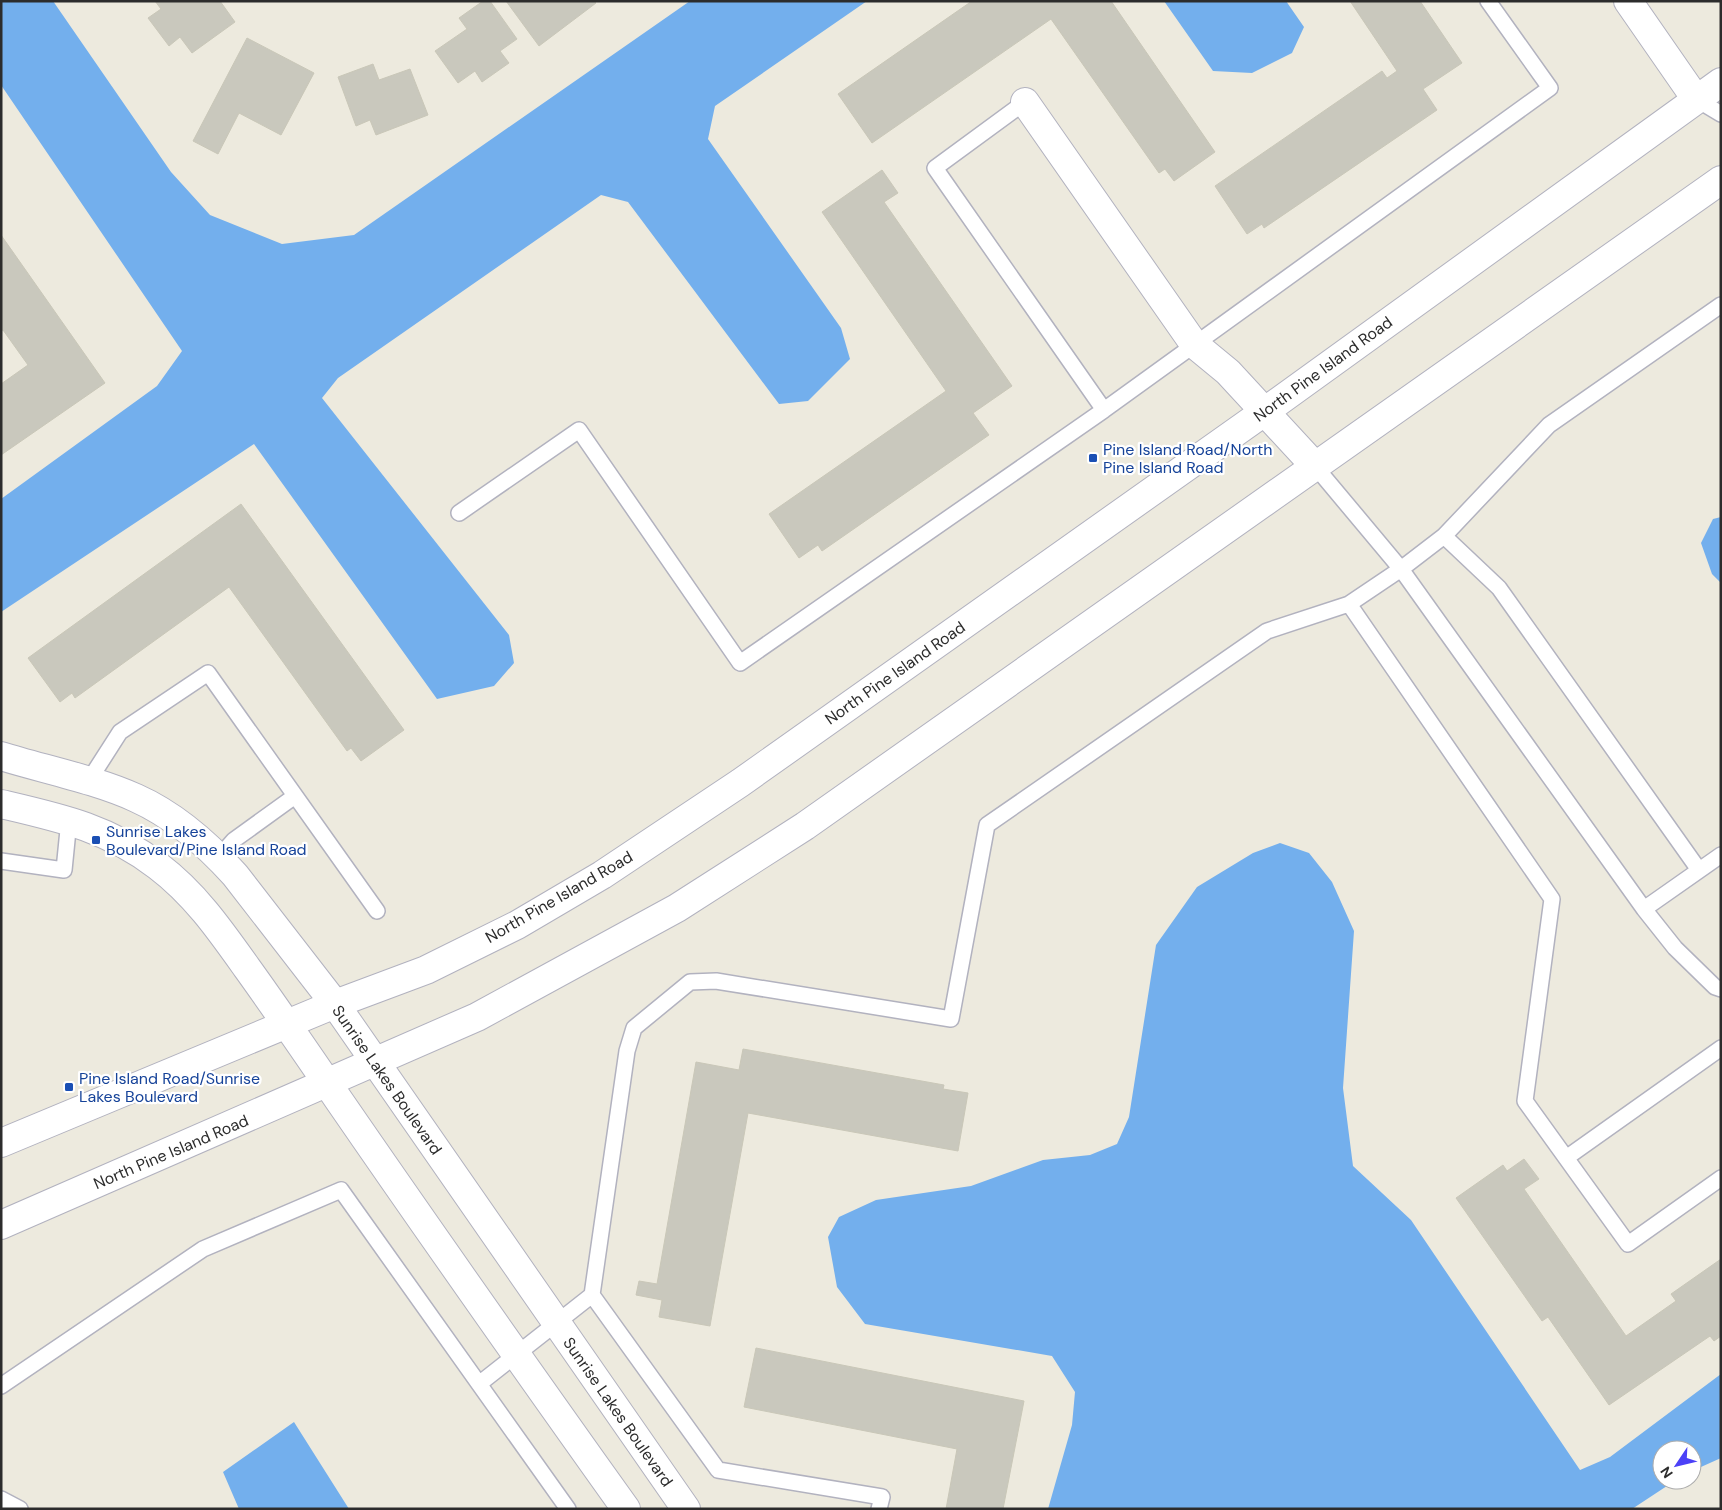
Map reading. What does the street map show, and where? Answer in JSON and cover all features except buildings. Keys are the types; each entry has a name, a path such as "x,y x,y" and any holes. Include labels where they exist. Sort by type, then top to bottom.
{"main road":[{"path":"1628,1 1696,99"},
{"name":"North Pine Island Road","path":"1,1143 335,1004 426,970 517,925 602,875 748,777 1264,412 1721,82"},
{"path":"1025,102 1194,344 1228,372 1314,465"},
{"name":"North Pine Island Road","path":"1,1225 375,1064 477,1017 677,908 805,826 1314,465 1721,180"},
{"name":"Sunrise Lakes Boulevard","path":"1,756 136,798 172,818 219,857 335,1004 686,1509"},
{"path":"1,804 69,820 104,832 156,865 179,884 203,908 288,1024 516,1355 626,1509"}],"lane":[{"path":"458,513 579,430 740,663 1104,410 1550,88 1488,1"},
{"path":"1696,99 1721,114"},
{"path":"1025,102 935,168 1104,410"},
{"path":"479,1384 592,1295 627,1051 634,1028 690,982 716,981 951,1019 987,825 1267,631 1349,604 1401,570 1444,536 1550,425 1721,305"},
{"path":"1314,465 1401,570 1644,909 1675,948 1715,987 1721,989"},
{"path":"1444,536 1498,588 1699,870"},
{"path":"1349,604 1552,899 1525,1101 1628,1244 1721,1178"},
{"path":"88,782 120,732 208,673 377,911"},
{"path":"219,857 234,840 295,796"},
{"path":"1,861 64,870 69,820"},
{"path":"1644,909 1721,856"},
{"path":"1566,1158 1721,1048"},
{"path":"1,1386 203,1249 341,1190 568,1509"},
{"path":"592,1295 718,1470 882,1497 879,1509"},
{"path":"1,1499 20,1509"}],"water":[{"path":"1,1 53,1 171,172 210,215 282,244 354,235 690,1 867,1 715,106 708,139 841,328 850,359 808,401 779,404 628,202 601,195 338,378 322,398 509,635 514,663 494,686 437,699 254,444 1,612 1,499 157,386 182,351 1,85"},
{"path":"1164,1 1286,1 1304,27 1292,53 1252,73 1213,71"},
{"path":"1721,517 1721,583 1712,574 1701,543 1713,519"},
{"path":"1280,843 1309,853 1332,882 1354,931 1343,1088 1353,1166 1411,1220 1580,1470 1610,1457 1721,1374 1721,1458 1702,1467 1702,1440 1652,1440 1652,1490 1661,1490 1632,1509 1048,1509 1072,1425 1075,1392 1052,1356 865,1324 837,1287 828,1237 839,1217 876,1200 971,1186 1043,1160 1090,1155 1117,1144 1129,1117 1156,945 1197,887 1253,853"},
{"path":"294,1422 349,1509 239,1509 223,1472"}],"place":[{"name":"Pine Island Road/North Pine Island Road","path":"1093,458"},
{"name":"Sunrise Lakes Boulevard/Pine Island Road","path":"96,840"},
{"name":"Pine Island Road/Sunrise Lakes Boulevard","path":"69,1087"}]}
